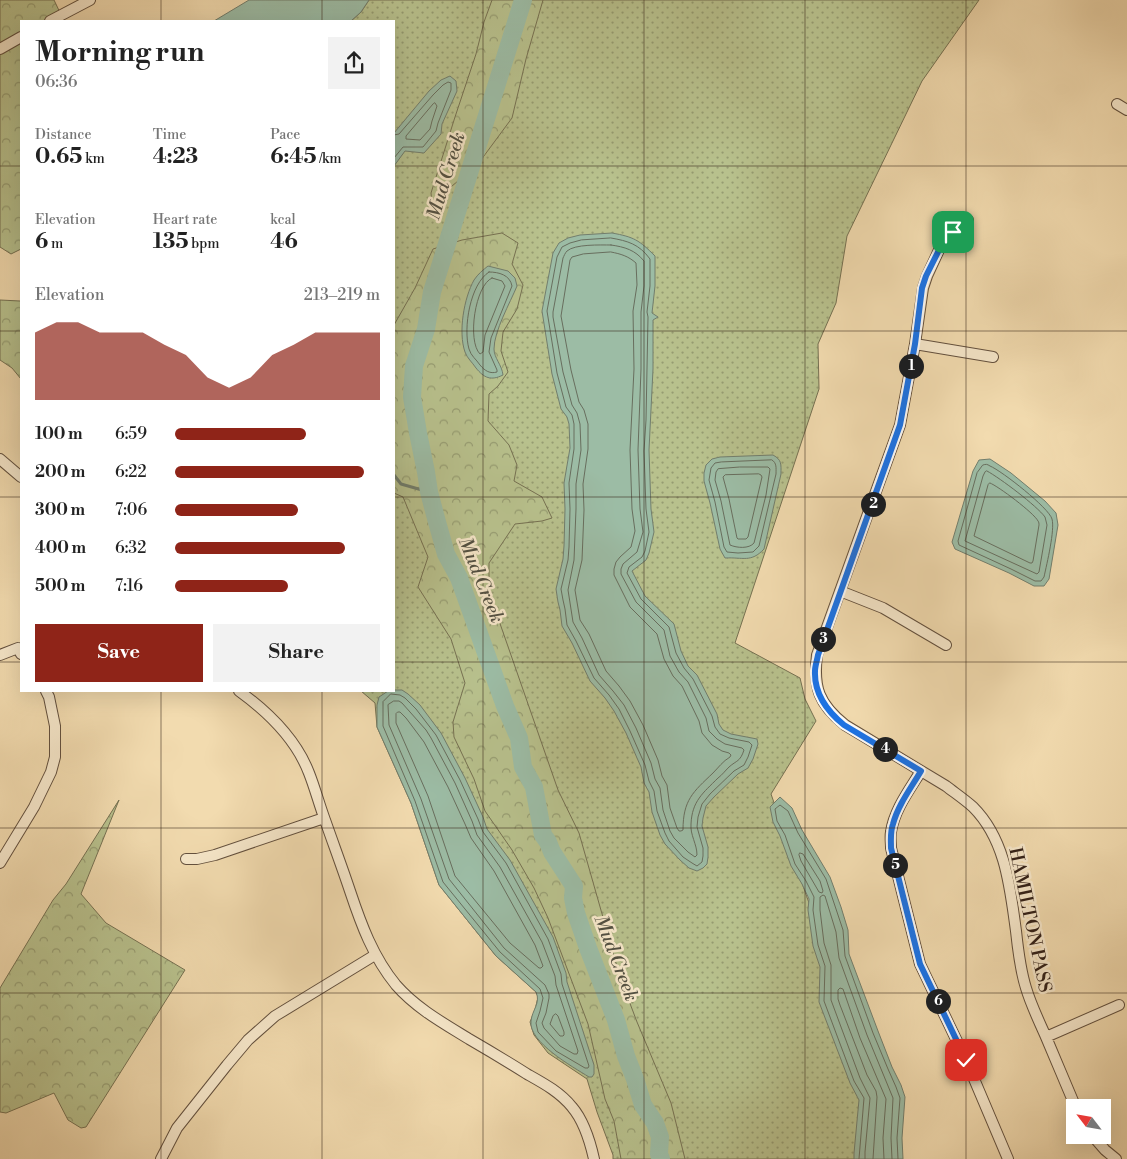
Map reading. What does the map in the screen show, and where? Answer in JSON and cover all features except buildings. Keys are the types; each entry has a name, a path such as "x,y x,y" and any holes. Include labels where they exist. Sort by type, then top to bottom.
{"street":[{"path":"52,20 90,0"},
{"path":"0,49 20,38"},
{"path":"1117,104 1127,110"},
{"name":"HAMILTON PASS","path":"968,220 953,232 939,250 922,288 915,344 900,425 818,655 815,672 818,690 823,703 833,716 844,725 958,795 974,808 986,824 1004,861 1025,987 1072,1099"},
{"path":"915,344 993,357"},
{"path":"0,459 20,477"},
{"path":"840,592 883,608 946,645"},
{"path":"0,655 20,651"},
{"path":"0,863 34,807 51,772 55,757 55,726 47,692"},
{"path":"240,692 269,715 283,730 309,771 358,916 376,955 396,984 419,1007 549,1087 565,1099 585,1128 594,1159"},
{"path":"921,771 899,808 893,823 890,834 891,848 920,964 966,1060 1008,1159"},
{"path":"186,859 215,856 324,818"},
{"path":"161,1159 177,1128 227,1065 264,1024 376,955"},
{"path":"1046,1037 1119,1005"},
{"path":"1100,1144 1116,1159"}],"green space":[{"path":"0,0 54,0 64,20 20,20 20,250 11,254 0,247"},
{"path":"369,0 979,0 922,81 847,236 836,303 818,344 819,389 735,643 800,678 805,699 816,721 771,794 884,1118 881,1159 613,1159 587,1079 548,1053 534,1035 530,1022 538,997 536,992 496,956 439,885 411,803 377,727 375,703 362,692 395,692 395,20 352,20 361,12"},
{"path":"492,0 543,0 512,118 478,164 432,203 431,193"},
{"path":"502,233 518,243 512,264 523,285 517,309 503,332 501,351 508,372 498,386 489,394 488,421 509,445 517,465 514,481 542,497 552,518 515,524 489,563 489,592 558,790 579,833 620,977 671,1103 685,1159 621,1159 614,1121 605,1099 588,1024 548,918 534,888 512,850 485,811 474,779 454,737 453,722 465,683 451,639 418,587 428,557 403,497 395,493 395,323 415,288 433,249 462,240"},
{"path":"0,300 20,301 20,378 12,368 0,360"},
{"path":"119,800 81,894 106,923 185,970 86,1127 81,1128 68,1120 54,1093 6,1113 0,1112 0,988 53,900 66,884"}],"water":[{"path":"249,0 369,0 361,12 352,20 216,20"},
{"path":"450,76 456,81 457,91 442,124 441,134 424,153 405,151 395,165 395,132 429,91 441,80"},
{"path":"612,233 636,240 655,256 655,286 652,313 658,317 653,320 653,369 649,450 651,509 654,532 646,560 632,571 645,596 674,624 681,651 688,666 697,675 723,730 731,734 757,739 758,744 748,768 738,774 706,806 702,826 708,847 708,857 707,864 697,871 689,868 680,860 665,844 660,835 652,812 649,792 644,783 641,767 614,711 590,681 562,626 556,589 563,559 564,483 570,448 569,424 567,417 561,409 552,374 542,311 553,253 559,243 580,235"},
{"path":"488,266 508,271 515,278 517,286 499,326 495,342 494,352 503,375 491,378 482,374 468,358 462,335 463,315 470,287 477,276"},
{"path":"773,455 780,463 781,474 764,549 751,558 725,558 720,549 704,481 706,465 712,459 720,457"},
{"path":"990,459 1011,473 1045,501 1056,513 1058,525 1049,579 1044,586 1034,586 955,549 952,542 973,471 979,460"},
{"path":"402,690 420,705 441,733 465,778 487,829 510,860 553,937 594,1065 592,1077 589,1077 553,1053 537,1037 532,1029 531,1021 537,1003 536,992 496,956 439,885 411,803 377,727 379,697 386,692"},
{"path":"780,797 792,808 802,830 830,877 841,907 848,930 849,954 905,1097 902,1138 903,1159 854,1159 859,1100 850,1083 819,1002 820,967 813,946 808,910 809,899 791,866 773,822 770,807"}],"waterway":[{"name":"Mud Creek","path":"523,0 432,292 426,329 414,366 412,397 429,492 446,554 459,578 505,706 519,738 523,767 534,787 543,835 574,886 573,898 576,913 616,1020 643,1105 655,1123 660,1137 659,1154 661,1159"},
{"path":"395,476 401,484 429,492"}],"route":[{"path":"953,232 932,262 922,288 915,344 900,425 818,655 815,672 818,690 823,703 833,716 844,725 921,771 899,808 893,823 890,834 891,848 920,964 966,1060"}]}
